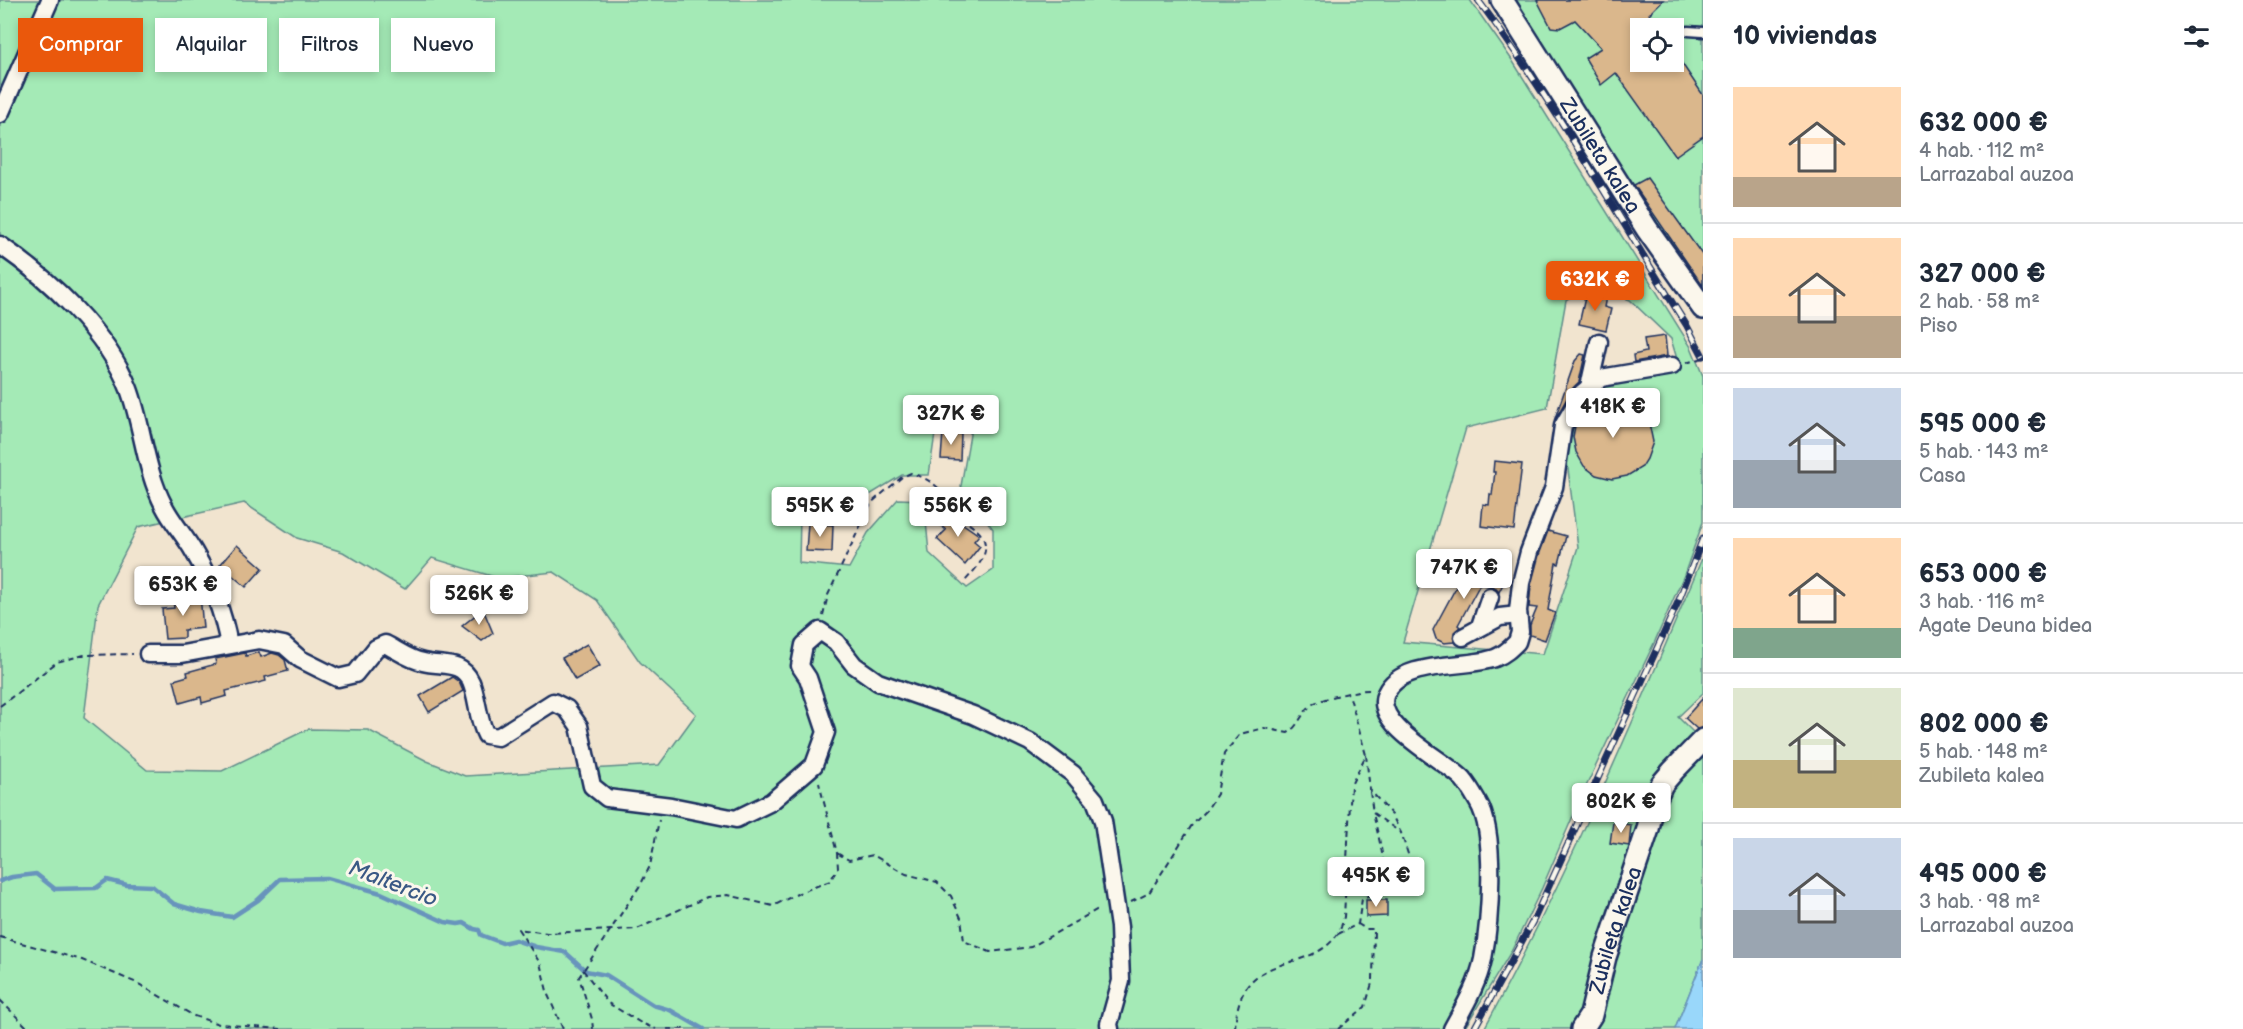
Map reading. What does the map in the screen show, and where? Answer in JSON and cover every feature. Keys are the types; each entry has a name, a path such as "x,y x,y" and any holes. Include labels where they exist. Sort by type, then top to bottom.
{"street":[{"path":"0,114 50,0"},
{"name":"Zubileta kalea","path":"1502,0 1647,229 1703,308"},
{"path":"0,245 25,262 75,308 117,363 129,390 153,478 164,506 194,552 216,593 229,645"},
{"path":"1589,387 1599,342"},
{"path":"1452,1029 1472,994 1483,960 1491,857 1488,832 1480,805 1463,779 1398,728 1387,716 1384,703 1386,693 1396,680 1416,671 1496,658 1517,642 1520,632 1518,615 1521,583 1529,552 1554,487 1563,426 1582,393 1601,378 1672,366"},
{"path":"1480,626 1490,597"},
{"path":"1463,637 1500,617 1518,615"},
{"path":"148,654 183,654 259,640 284,645 300,659 338,678 356,674 376,648 385,644 422,662 454,665 463,670 471,682 481,726 486,735 498,737 553,702 567,709 579,726 592,786 607,798 663,805 736,819 771,802 814,765 826,732 808,678 800,666 804,645 820,631 836,642 854,665 878,682 973,716 1030,742 1073,774 1095,800 1103,821 1119,927 1121,981 1109,1024 1110,1029"},
{"name":"Zubileta kalea","path":"1582,1029 1591,1015 1605,957 1648,829 1653,804 1662,784 1672,771 1703,740"}],"lane":[{"path":"1688,31 1703,32"}],"path":[{"path":"1693,362 1703,358"},
{"path":"820,631 828,595 871,503 902,477 911,473 931,481 959,515 977,528 984,538 985,551 980,562 965,581"},
{"path":"0,706 57,662 84,656 148,654"},
{"path":"837,853 849,860 873,855 906,874 938,882 951,896 961,918 964,941 990,952 1031,947 1098,908 1122,906 1149,893 1192,825 1206,812 1217,794 1224,754 1240,734 1264,728 1288,734 1296,728 1312,704 1364,690 1386,693"},
{"path":"1349,693 1366,755 1373,813 1385,879 1383,887 1378,892 1362,899 1358,924"},
{"path":"1338,934 1344,918 1351,785 1366,755"},
{"path":"563,1029 548,995 540,963 518,929 547,933 638,929 707,897 728,895 773,906 830,881 838,868 837,853 814,765"},
{"path":"1370,790 1392,815 1401,833 1410,860 1410,890"},
{"path":"593,1029 592,1018 579,976 611,931 650,866 654,836 663,805"},
{"path":"1373,813 1401,833"},
{"path":"1234,1029 1235,1015 1253,979 1266,969 1325,948 1338,934 1358,924"},
{"path":"1338,1029 1365,1007 1373,980 1374,929 1358,924"},
{"path":"0,937 82,960 137,983 194,1016 219,1024 280,1029"},
{"path":"584,970 608,1004 656,1029"},
{"path":"0,1000 29,1029"},
{"path":"667,1029 685,1029"}],"green space":[{"path":"0,0 1470,0 1512,60 1691,347 1703,376 1703,522 1684,575 1655,641 1582,795 1542,888 1512,950 1464,1029 0,1029","holes":["1590,284 1630,300 1671,339 1680,369 1603,382 1586,396 1570,425 1565,446 1578,547 1543,654 1403,642 1466,428 1547,408 1566,300","936,427 971,429 961,486 993,529 993,570 967,588 929,553 924,500 898,499 868,533 849,568 799,563 800,516 862,519 863,499 902,475 929,475","244,503 297,538 343,552 405,589 432,558 498,578 554,572 597,600 640,662 696,714 659,765 465,776 427,761 368,730 308,729 222,771 147,770 84,718 98,605 138,527"]},
{"path":"1509,0 1703,0 1703,302"},
{"path":"1703,556 1703,693 1678,717 1695,734 1703,738 1703,959 1675,1029 1484,1029 1572,855"}],"water":[{"path":"1703,959 1703,1029 1675,1029"}],"building":[{"path":"1537,0 1663,0 1649,14 1652,18 1630,18 1630,72 1684,72 1684,66 1703,95 1703,136 1675,156 1616,73 1601,85 1585,58 1601,48 1575,20 1560,28 1551,27"},
{"path":"1647,178 1703,256 1703,286 1634,185"},
{"path":"1586,293 1606,297 1604,307 1611,309 1606,330 1579,324"},
{"path":"1665,336 1667,356 1634,362 1633,355 1646,352 1644,339"},
{"path":"1581,354 1585,355 1579,382 1573,388 1554,421 1575,361"},
{"path":"1613,400 1622,401 1638,409 1649,423 1653,442 1642,467 1627,476 1612,479 1596,475 1584,466 1576,452 1573,437 1575,426 1586,408"},
{"path":"943,432 961,434 960,460 941,459"},
{"path":"1494,461 1522,464 1514,530 1481,526 1483,504 1489,505 1490,494 1492,495"},
{"path":"950,510 956,519 979,535 974,541 980,546 965,565 937,539 946,530 939,524"},
{"path":"808,523 833,525 832,552 806,551"},
{"path":"1548,531 1566,536 1559,564 1556,563 1548,610 1555,613 1545,640 1530,635 1530,625 1537,608 1529,607 1531,585"},
{"path":"237,545 263,568 246,587 220,565"},
{"path":"1468,565 1482,572 1486,565 1495,570 1494,573 1506,578 1499,592 1494,587 1480,584 1458,625 1460,627 1454,632 1454,642 1444,643 1436,639 1433,630"},
{"path":"200,595 203,628 184,630 184,638 165,639 162,609 174,608 173,597"},
{"path":"483,609 493,633 482,641 462,626"},
{"path":"587,644 600,666 575,680 562,658"},
{"path":"259,652 261,657 272,653 279,655 285,660 288,671 265,677 266,681 226,691 227,696 202,703 201,697 180,703 174,680 188,676 187,672 216,664 215,659 245,653 246,656"},
{"path":"452,677 459,682 463,691 429,712 420,696"},
{"path":"1703,698 1703,728 1697,729 1685,718"},
{"path":"1613,822 1631,825 1629,846 1610,843"},
{"path":"1374,862 1375,888 1354,889 1353,863"},
{"path":"1366,900 1387,900 1387,916 1366,917"}],"waterway":[{"name":"Maltercio","path":"0,881 36,874 55,889 96,888 107,880 127,885 152,886 174,904 201,912 232,917 258,900 280,879 327,878 381,893 445,922 464,923 479,930 481,935 502,943 515,940 536,947 565,952 586,971 606,975 653,1005 670,1010 703,1029"}],"railway":[{"path":"1478,0 1560,120 1687,326 1703,356"},
{"path":"1474,1029 1534,919 1679,600 1703,538"}]}
